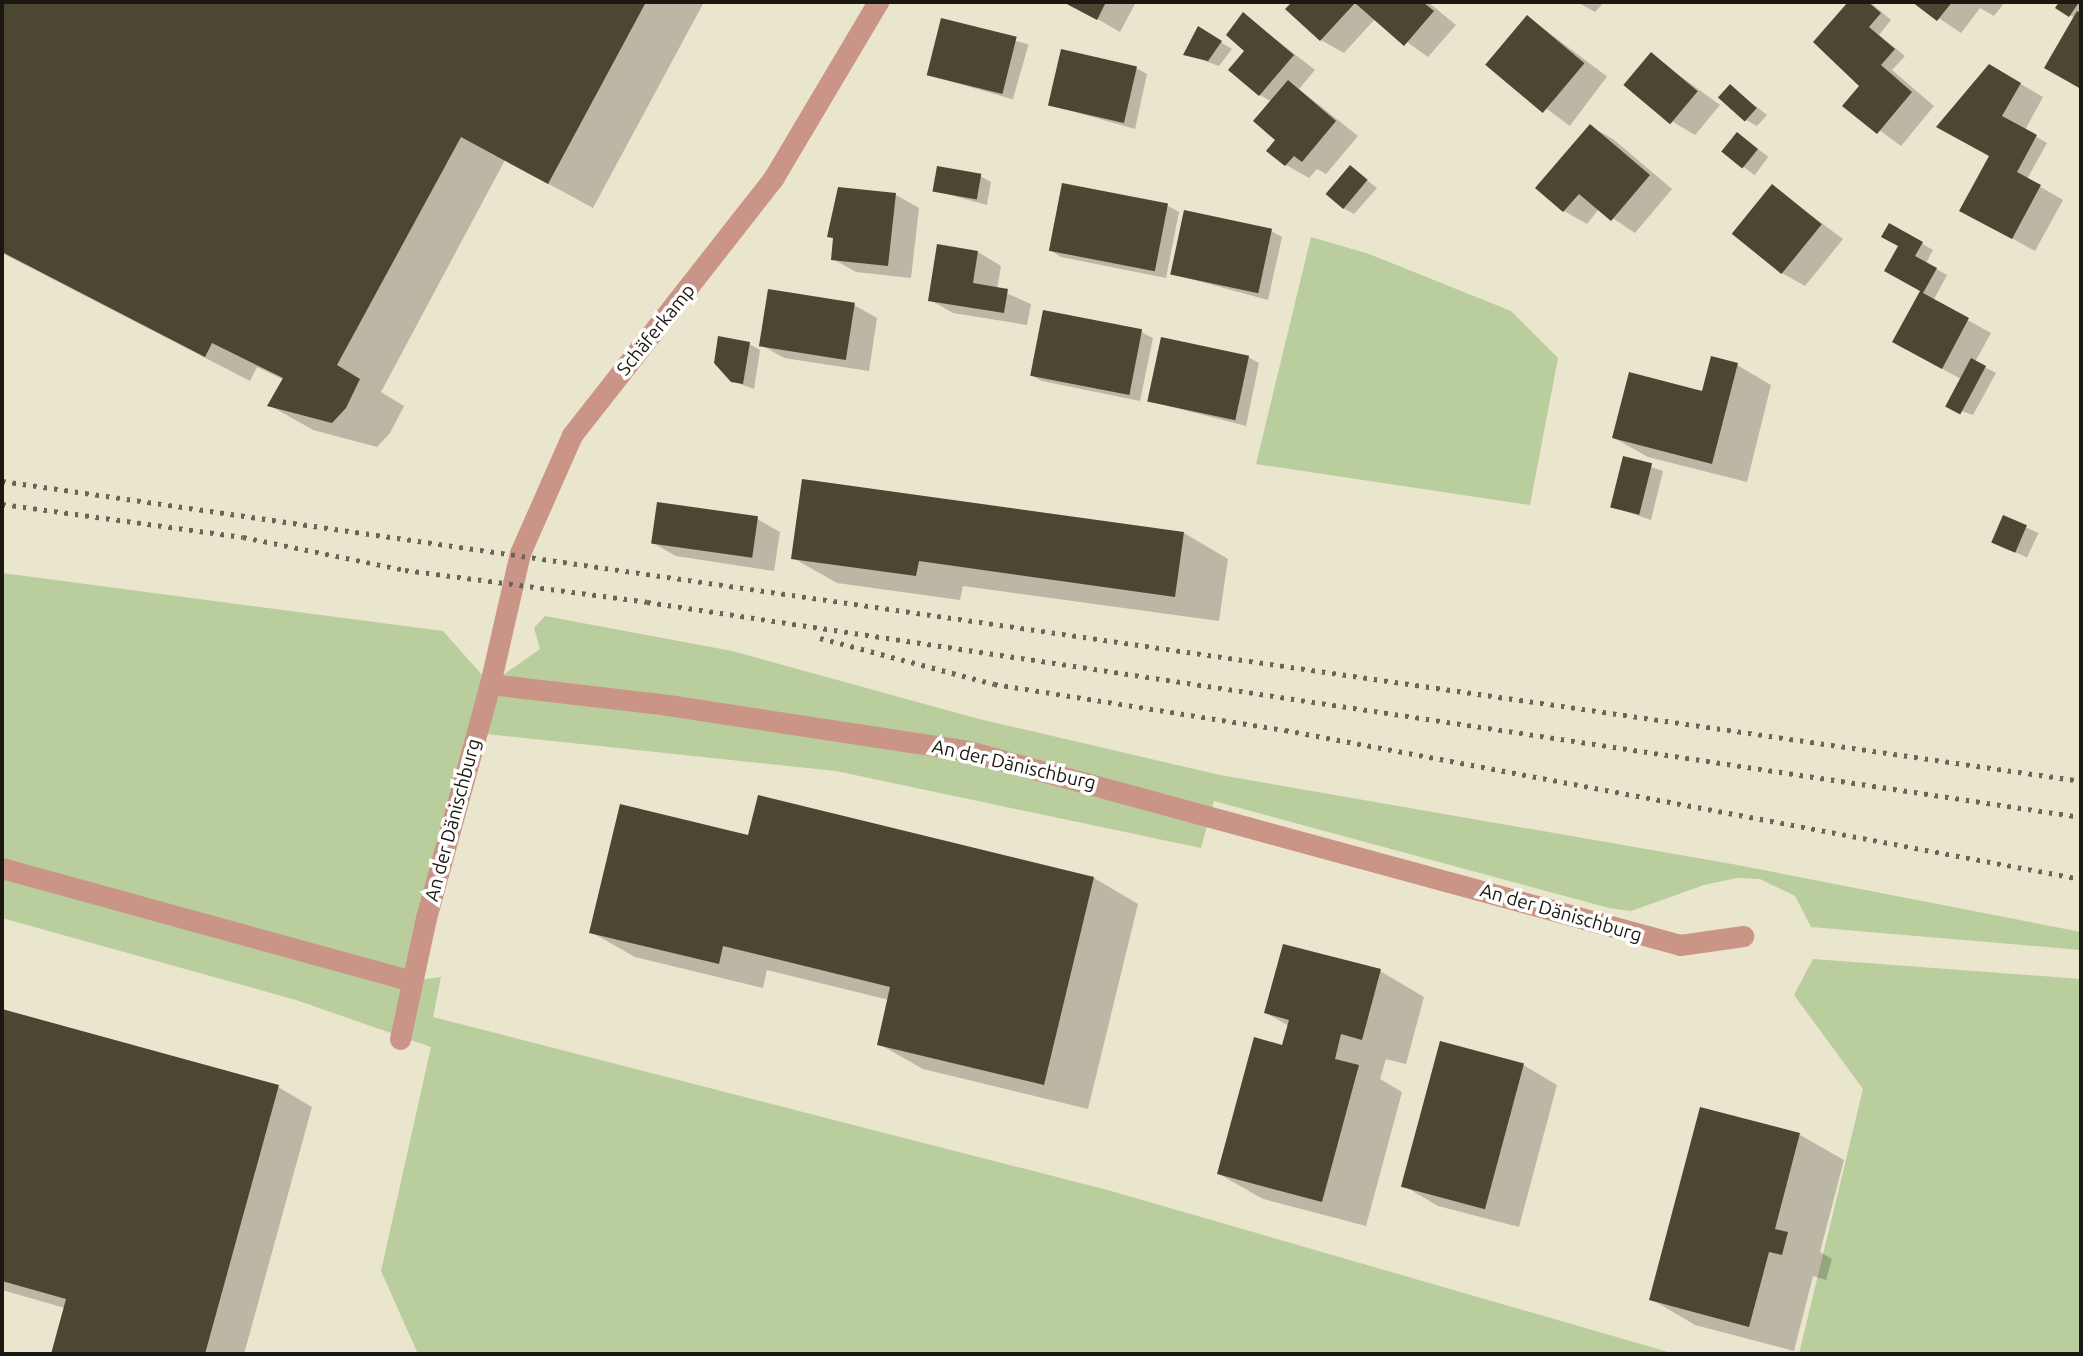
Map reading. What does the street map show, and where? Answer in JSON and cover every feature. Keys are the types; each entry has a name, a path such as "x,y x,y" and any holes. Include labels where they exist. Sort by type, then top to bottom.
{"street":[{"name":"Schäferkamp","path":"489,684 520,553 572,435 774,177 878,2"},
{"name":"An der Dänischburg","path":"400,1039 411,981 489,684 667,705 968,751 1639,936 1680,945 1743,936"},
{"path":"2,868 411,981"}],"green space":[{"path":"1311,237 1369,254 1511,311 1558,358 1530,505 1256,464"},
{"path":"2,573 443,631 490,684 540,649 534,628 545,616 732,651 979,719 1220,775 1732,864 2081,932 2081,950 1811,927 1795,896 1760,879 1737,878 1704,885 1631,911 1609,908 1214,801 1201,848 836,771 477,733 412,981 441,977 433,1017 1111,1191 1675,1354 418,1354 381,1271 431,1047 296,1000 2,918"},
{"path":"1813,959 2081,979 2081,1354 1799,1354 1863,1089 1794,995"}],"building":[{"path":"2,2 646,2 548,184 461,137 337,365 360,379 346,408 332,423 267,406 283,378 212,343 205,357 2,252"},
{"path":"1063,2 1106,2 1097,20"},
{"path":"1292,2 1423,2 1434,11 1404,46 1355,3 1320,41 1285,9"},
{"path":"1848,2 1868,2 1881,13 1869,27 1895,49 1881,65 1912,92 1877,134 1842,106 1859,86 1813,42"},
{"path":"1912,2 1952,2 1937,21"},
{"path":"2059,2 2079,2 2069,17 2055,8"},
{"path":"2077,11 2081,13 2081,89 2044,68"},
{"path":"1243,12 1294,55 1259,96 1228,70 1244,51 1226,35"},
{"path":"1527,15 1584,63 1543,113 1485,65"},
{"path":"941,18 1017,37 1002,94 927,75"},
{"path":"1198,26 1222,41 1208,61 1183,55"},
{"path":"1061,49 1137,67 1124,123 1048,106"},
{"path":"1651,52 1698,91 1670,124 1623,85"},
{"path":"1989,64 2021,83 2002,116 2037,135 2017,172 2041,185 2012,239 1959,211 1989,156 1936,127"},
{"path":"1288,80 1336,121 1302,162 1294,156 1285,166 1266,151 1275,140 1253,121"},
{"path":"1730,84 1757,108 1745,121 1718,97"},
{"path":"1590,124 1650,175 1611,221 1579,194 1563,212 1535,188"},
{"path":"1737,132 1758,149 1742,168 1721,151"},
{"path":"1350,165 1368,180 1343,209 1326,194"},
{"path":"937,166 981,174 977,199 932,192"},
{"path":"1062,183 1168,204 1155,271 1049,251"},
{"path":"1772,184 1822,224 1781,274 1732,234"},
{"path":"838,187 896,193 888,266 831,260 833,238 827,237"},
{"path":"1184,210 1272,229 1258,293 1170,275"},
{"path":"1889,223 1923,242 1915,256 1937,268 1923,293 1969,318 1942,369 1892,342 1920,291 1884,271 1898,246 1881,237"},
{"path":"937,244 978,251 973,283 1008,289 1004,313 928,301"},
{"path":"768,289 855,303 846,360 759,346"},
{"path":"1043,310 1142,329 1129,395 1030,376"},
{"path":"718,336 750,342 743,384 731,382 714,363"},
{"path":"1161,337 1249,356 1235,420 1147,402"},
{"path":"1711,356 1738,363 1712,464 1612,438 1629,372 1702,391"},
{"path":"1971,358 1986,366 1960,415 1945,407"},
{"path":"1623,456 1652,463 1639,515 1610,507"},
{"path":"802,479 1184,532 1175,597 919,561 916,576 791,559"},
{"path":"657,502 758,516 752,558 651,544"},
{"path":"2003,515 2027,525 2015,553 1991,543"},
{"path":"758,795 1094,877 1044,1085 877,1045 890,987 723,946 719,964 589,933 620,804 748,835"},
{"path":"1283,944 1381,969 1362,1040 1341,1034 1335,1059 1359,1065 1322,1202 1217,1174 1254,1037 1282,1045 1289,1020 1264,1013"},
{"path":"2,1009 279,1085 205,1354 51,1354 66,1299 2,1281"},
{"path":"1440,1041 1524,1064 1485,1209 1401,1187"},
{"path":"1700,1107 1800,1133 1775,1229 1788,1232 1782,1255 1769,1252 1749,1327 1649,1300"}],"railway":[{"path":"2,481 2081,781"},
{"path":"2,504 243,537 405,570 647,602 2081,817"},
{"path":"820,638 994,684 1285,730 2081,879"}]}
